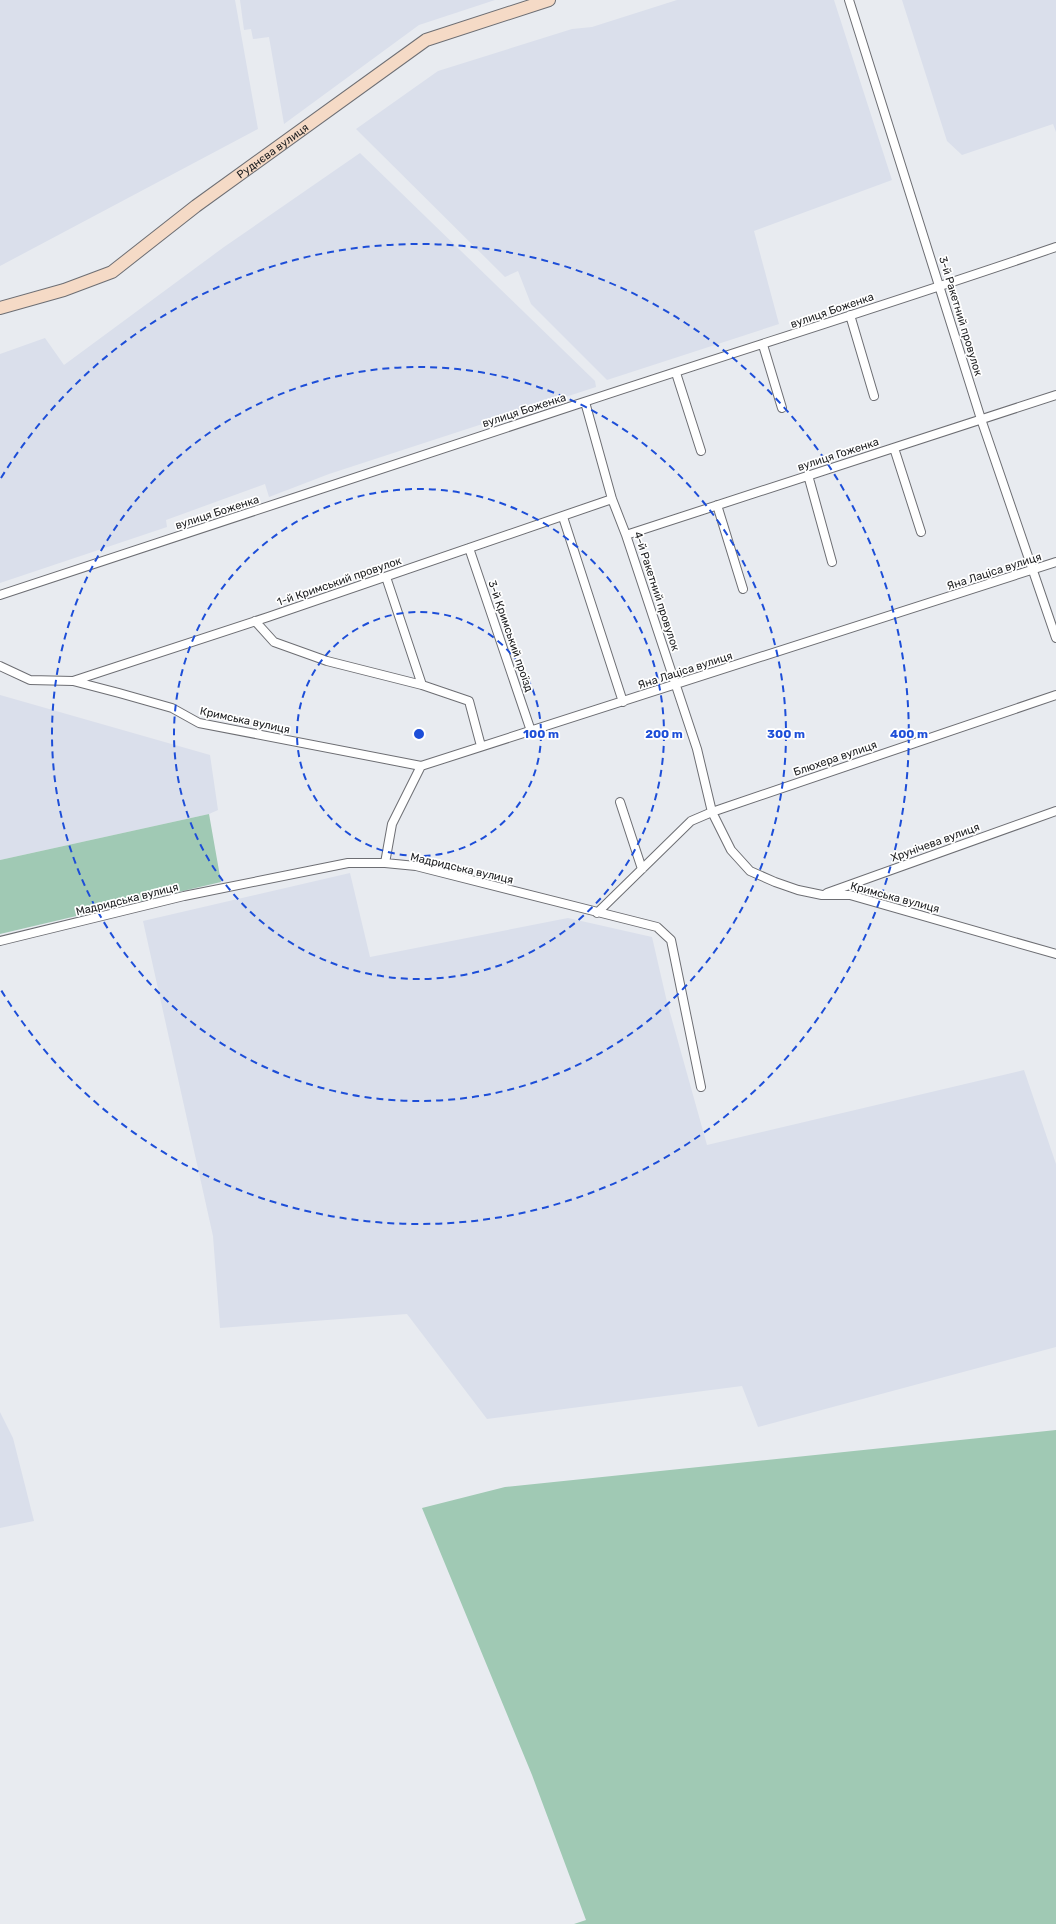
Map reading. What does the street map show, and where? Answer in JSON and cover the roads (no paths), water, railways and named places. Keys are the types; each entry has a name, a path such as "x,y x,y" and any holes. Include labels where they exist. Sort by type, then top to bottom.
{"street":[{"name":"Руднєва вулиця","path":"0,308 64,290 112,272 196,206 426,40 549,0"},
{"name":"3-й Ракетний провулок","path":"849,0 981,419 1034,570 1056,638"},
{"name":"вулиця Боженка","path":"0,595 585,402 763,345 1056,247"},
{"path":"850,315 874,396"},
{"path":"763,345 782,408"},
{"path":"676,373 700,451"},
{"name":"вулиця Гоженка","path":"626,535 1056,395"},
{"name":"4-й Ракетний провулок","path":"585,402 612,500 626,535 697,749 712,812"},
{"path":"894,448 921,532"},
{"path":"808,476 832,562"},
{"name":"1-й Кримський провулок","path":"73,681 612,500"},
{"path":"717,505 743,589"},
{"path":"563,517 623,702"},
{"name":"3-й Кримський проїзд","path":"469,548 531,731"},
{"name":"Яна Лаціса вулиця","path":"421,766 1056,562"},
{"path":"386,577 422,685"},
{"path":"255,621 274,642 327,661 422,685 469,701 481,746"},
{"name":"Кримська вулиця","path":"0,666 30,680 73,681 172,708 199,723 421,766"},
{"name":"Блюхера вулиця","path":"597,913 690,821 712,812 1056,695"},
{"path":"384,863 392,824 421,766"},
{"path":"620,802 642,869"},
{"name":"Хрунічева вулиця","path":"822,895 1056,811"},
{"name":"Кримська вулиця","path":"712,812 731,850 750,871 798,890 822,895 850,895 1056,954"},
{"name":"Мадридська вулиця","path":"0,941 184,896 348,863 384,863 416,866 657,927 671,940 701,1087"}]}
